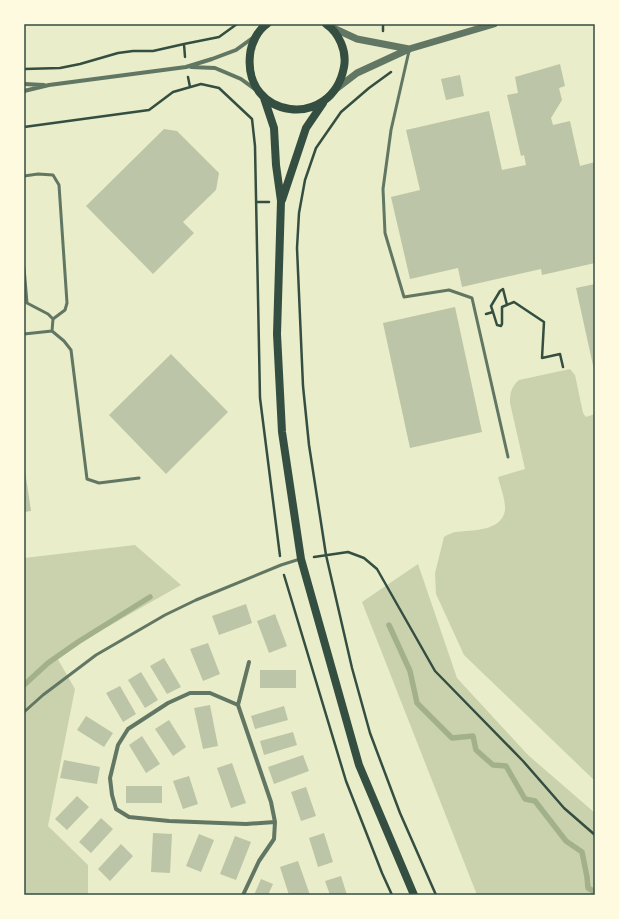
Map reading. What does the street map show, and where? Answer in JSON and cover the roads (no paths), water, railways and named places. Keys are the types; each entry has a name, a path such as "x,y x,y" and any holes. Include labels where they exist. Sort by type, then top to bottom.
{"main road":[{"path":"266,25 256,36 250,50 249,64 252,79 262,95 274,128 276,165 281,201 277,334 282,432 301,559 359,765 414,895"},
{"path":"281,201 306,128 323,102 336,89 342,77 345,64 344,50 338,38 328,26"},
{"path":"262,95 278,106 293,110 309,108 323,102"}],"street":[{"path":"336,89 357,73 409,49 494,24"},
{"path":"328,26 357,39 409,49"},
{"path":"186,67 236,50 256,36"},
{"path":"24,91 49,85 186,67 215,68 241,79 262,95"},
{"path":"24,84 49,85"},
{"path":"244,895 259,861 274,839 275,822 271,802 238,705 249,662"},
{"path":"238,705 210,693 190,693 168,703 128,729 118,745 110,778 116,808 129,817 161,820 246,824 275,822"}],"lane":[{"path":"409,49 391,130 383,189 385,233 404,297 448,290 472,298 508,457"},
{"path":"24,176 53,174 59,185 67,303 65,310 53,319 52,331"},
{"path":"24,268 27,303 48,314 53,319"},
{"path":"24,334 52,331 64,341 71,350 87,479 99,483 139,478"},
{"path":"24,712 43,695 96,655 166,615 196,600 281,565 301,559"}],"waterway":[{"path":"24,685 48,663 78,642 150,597"},
{"path":"389,625 410,671 417,703 452,738 473,736 476,750 493,765 506,766 525,799 535,801 566,841 582,852 588,888 595,892"}]}
